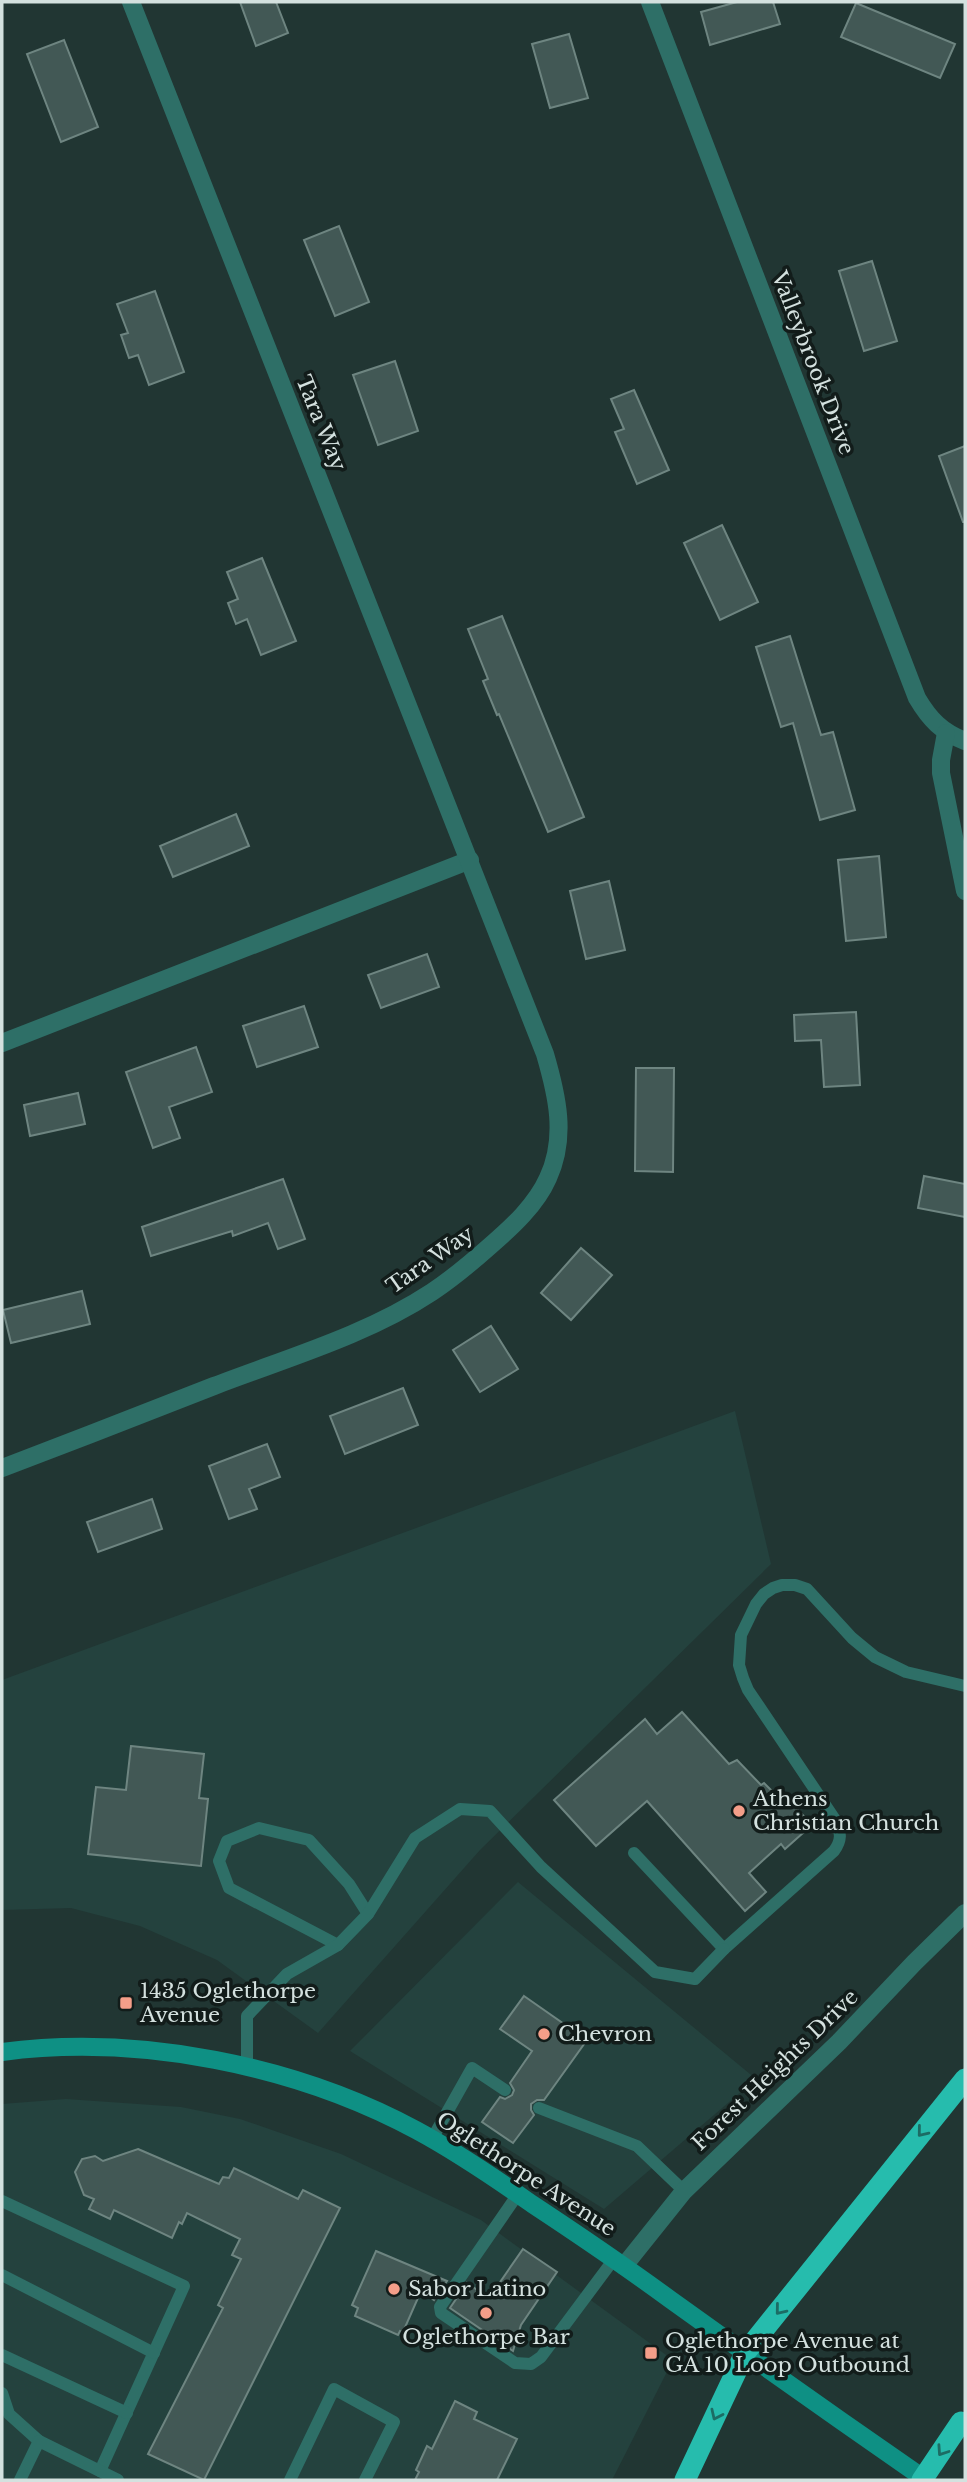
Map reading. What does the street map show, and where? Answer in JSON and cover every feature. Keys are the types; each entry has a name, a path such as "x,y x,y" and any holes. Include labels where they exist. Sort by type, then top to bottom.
{"highway":[{"path":"685,2480 745,2353 965,2079"},
{"path":"924,2480 963,2419"}],"main road":[{"name":"Oglethorpe Avenue","path":"2,2052 27,2049 141,2050 204,2058 295,2079 355,2101 467,2159 619,2263 924,2480"}],"street":[{"name":"Tara Way","path":"2,1468 362,1329 395,1313 465,1268 506,1232 530,1207 548,1178 558,1151 560,1124 556,1091 545,1054 131,2"},
{"name":"Valleybrook Drive","path":"650,2 917,698 926,715 946,733 965,741"},
{"path":"946,733 941,773 965,891"},
{"path":"2,1043 470,860"},
{"name":"Forest Heights Drive","path":"619,2263 684,2191 839,2042 965,1913"}],"lane":[{"path":"247,2067 247,2016 287,1974 338,1945 368,1914 415,1838 460,1809 490,1811 541,1867 655,1972 695,1979 724,1949 834,1851 841,1837 836,1821 755,1701 743,1678 739,1665 741,1635 764,1594 782,1585 807,1589 852,1638 881,1661 906,1672 965,1686"},
{"path":"338,1945 229,1888 219,1861 227,1841 259,1828 309,1840 349,1884 368,1914"},
{"path":"634,1853 724,1949"},
{"path":"432,2139 472,2068 505,2090"},
{"path":"539,2108 638,2146 684,2191"},
{"path":"518,2194 440,2307 441,2313 451,2320 515,2363 531,2364 541,2357 619,2263"},
{"path":"2,2201 184,2286 100,2471"},
{"path":"2,2275 154,2353"},
{"path":"2,2355 127,2413"},
{"path":"290,2480 334,2389 394,2421 365,2480"},
{"path":"2,2393 9,2414 39,2441 118,2480"},
{"path":"20,2480 39,2441"}],"shaded area":[{"path":"735,1411 771,1564 480,1850 318,2033 217,1960 140,1926 71,1908 2,1910 2,1680"},
{"path":"518,1882 756,2079 604,2209 350,2051"},
{"path":"66,2099 181,2107 240,2119 341,2154 481,2220 673,2360 612,2480 2,2480 2,2104"}],"building":[{"path":"240,2 276,2 288,33 256,46"},
{"path":"737,2 773,2 780,24 710,45 701,12"},
{"path":"856,3 955,44 940,78 841,37"},
{"path":"569,34 588,98 550,108 532,44"},
{"path":"64,40 98,127 61,142 27,54"},
{"path":"339,226 369,302 335,316 304,240"},
{"path":"872,261 897,341 864,351 839,271"},
{"path":"155,291 184,372 149,385 138,355 129,358 121,335 128,333 117,304"},
{"path":"395,361 418,431 378,445 353,375"},
{"path":"634,390 669,470 637,484 615,432 624,429 611,399"},
{"path":"965,446 965,522 963,522 939,456"},
{"path":"722,525 758,602 720,620 684,543"},
{"path":"262,558 296,641 261,655 247,619 236,624 228,603 238,599 227,572"},
{"path":"502,616 584,817 548,832 483,681 488,679 468,629"},
{"path":"790,636 821,735 833,732 855,810 820,820 793,723 781,727 756,647"},
{"path":"236,814 249,846 173,877 160,846"},
{"path":"879,856 886,937 846,941 838,860"},
{"path":"609,881 625,950 586,959 570,891"},
{"path":"427,954 439,987 381,1008 368,975"},
{"path":"304,1006 318,1047 257,1067 243,1026"},
{"path":"856,1012 860,1085 824,1087 821,1040 795,1041 794,1015"},
{"path":"196,1047 212,1092 169,1107 180,1138 153,1148 126,1072"},
{"path":"636,1068 674,1068 673,1172 635,1171"},
{"path":"78,1093 85,1124 30,1136 24,1105"},
{"path":"924,1176 965,1184 965,1217 918,1208"},
{"path":"283,1179 305,1239 278,1249 268,1223 233,1236 232,1231 151,1256 142,1227"},
{"path":"581,1248 612,1275 571,1320 541,1293"},
{"path":"82,1291 90,1324 11,1343 3,1310"},
{"path":"491,1326 518,1369 480,1392 453,1350"},
{"path":"403,1388 418,1425 345,1454 330,1416"},
{"path":"267,1444 280,1477 249,1489 257,1509 229,1519 209,1466"},
{"path":"152,1499 162,1529 98,1552 87,1522"},
{"name":"Athens Christian Church","path":"682,1712 729,1764 737,1760 761,1785 764,1783 780,1799 785,1796 812,1825 785,1849 781,1844 749,1873 766,1892 745,1911 647,1801 596,1846 554,1800 645,1719 657,1734"},
{"path":"131,1746 204,1754 199,1798 208,1799 201,1866 88,1854 96,1787 126,1790"},
{"path":"524,1996 587,2040 544,2100 531,2104 534,2115 513,2143 482,2122 500,2097 505,2099 512,2095 514,2090 510,2083 532,2051 500,2029"},
{"path":"138,2149 219,2184 223,2177 229,2178 234,2168 298,2199 303,2190 340,2208 204,2480 148,2454 223,2308 218,2305 241,2259 232,2255 240,2239 187,2213 182,2224 179,2222 172,2238 114,2210 110,2219 89,2209 94,2199 84,2195 75,2172 82,2159 95,2156 103,2161"},
{"path":"523,2249 557,2272 521,2325 513,2351 450,2308 467,2283 489,2298"},
{"path":"376,2251 447,2281 434,2300 421,2291 403,2332 400,2331 398,2335 355,2316 358,2308 352,2305"},
{"path":"455,2401 477,2412 474,2419 517,2439 497,2480 415,2480 419,2472 416,2470 427,2446 432,2449"}],"place":[{"name":"Athens Christian Church","path":"739,1811"},
{"name":"1435 Oglethorpe Avenue","path":"126,2003"},
{"name":"Chevron","path":"544,2034"},
{"name":"Sabor Latino","path":"394,2289"},
{"name":"Oglethorpe Bar","path":"486,2313"},
{"name":"Oglethorpe Avenue at GA 10 Loop Outbound","path":"651,2353"}]}
